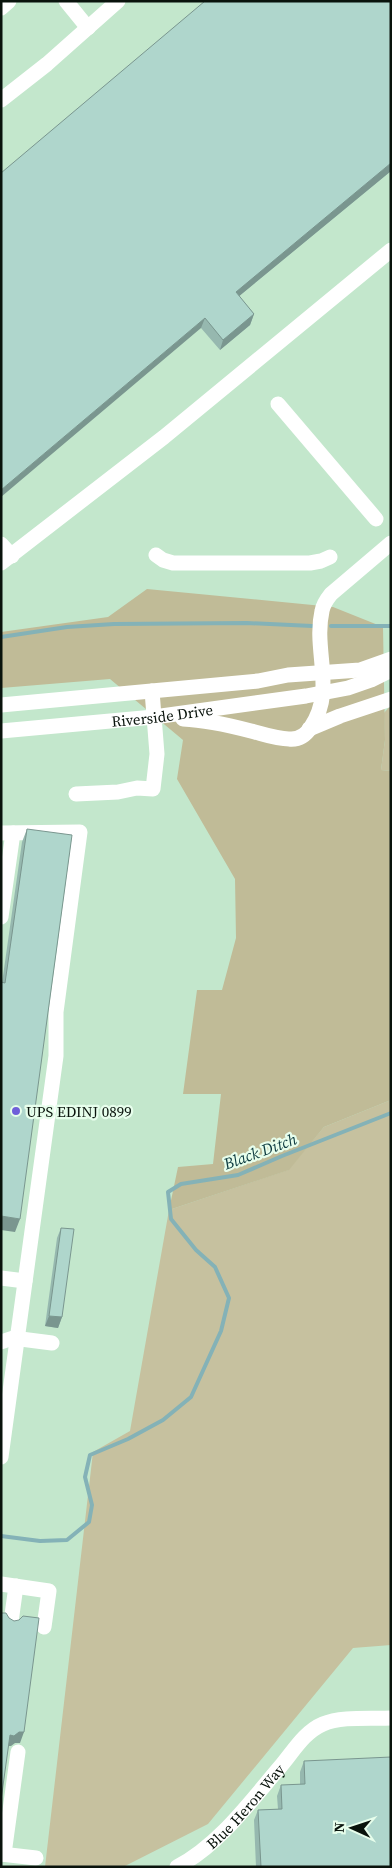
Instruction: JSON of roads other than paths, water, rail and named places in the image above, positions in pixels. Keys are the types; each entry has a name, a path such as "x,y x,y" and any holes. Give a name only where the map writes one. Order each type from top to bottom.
{"street":[{"path":"1,8 9,1"},
{"path":"66,1 88,28"},
{"path":"1,100 118,1"},
{"path":"1,544 6,559 164,437 391,250"},
{"path":"278,404 376,519"},
{"path":"154,717 216,722 289,739 302,737 310,729 318,714 324,693 321,650 322,610 327,598 391,543"},
{"path":"156,555 173,563 310,563 330,557"},
{"path":"288,675 311,666 321,650"},
{"name":"Riverside Drive","path":"1,705 258,681 288,675 360,670 391,660"},
{"name":"Riverside Drive","path":"1,732 154,717 306,696 361,684 391,670"},
{"path":"258,681 286,685 306,696 312,706 313,713 310,729"},
{"path":"76,794 118,792 137,788 153,789 157,754 152,691"},
{"path":"310,729 340,716 391,699"},
{"path":"1,916 7,833 80,832 56,1012 56,1056 1,1457"},
{"path":"1,1278 25,1281"},
{"path":"1,1342 9,1338 18,1338 52,1343"},
{"path":"11,1622 8,1585 49,1590 44,1627"},
{"name":"Blue Heron Way","path":"177,1867 204,1849 222,1832 305,1736 315,1727 327,1722 391,1718"},
{"path":"18,1752 3,1854 36,1858"}],"waterway":[{"path":"1,637 67,627 114,624 247,623 312,626"},
{"path":"331,626 391,626"},
{"name":"Black Ditch","path":"1,1536 40,1541 67,1540 89,1522 92,1505 85,1477 90,1455 128,1439 163,1420 191,1397 221,1331 229,1298 215,1267 196,1250 171,1219 168,1192 181,1184 238,1175 391,1113"}],"place":[{"name":"UPS EDINJ 0899","path":"16,1111"}]}
